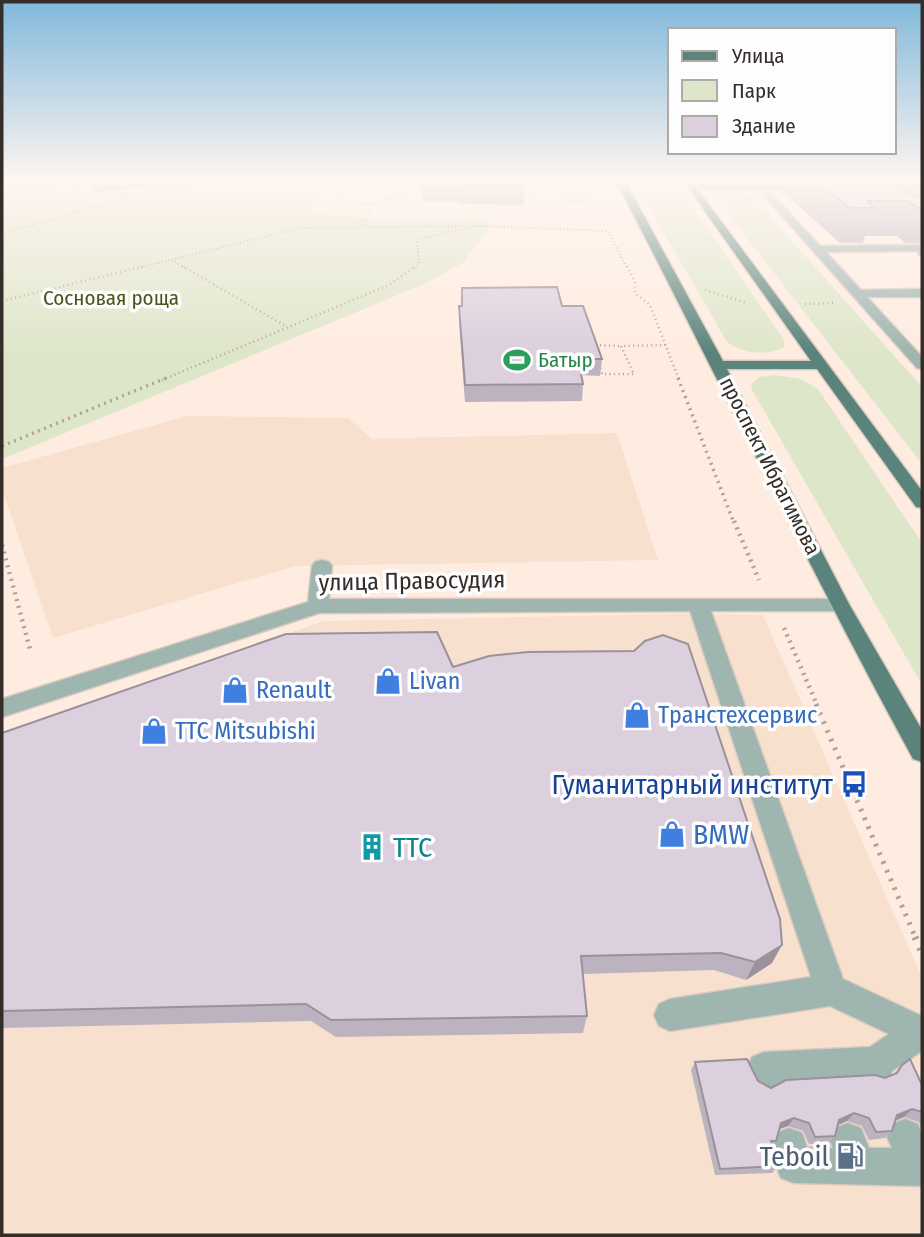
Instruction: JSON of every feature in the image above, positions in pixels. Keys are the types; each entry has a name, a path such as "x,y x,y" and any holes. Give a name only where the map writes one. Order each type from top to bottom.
{"main road":[{"name":"проспект Ибрагимова","path":"650,237 839,604 922,752"},
{"path":"727,237 922,503"},
{"path":"718,365 820,365"}],"street":[{"path":"804,237 922,365"},
{"path":"815,249 922,248"},
{"path":"855,293 922,293"},
{"path":"318,606 322,566"},
{"name":"улица Правосудия","path":"2,708 318,606 839,604"},
{"path":"698,605 831,990"},
{"path":"670,1015 831,990 922,1032 876,1065 764,1069 767,1076"},
{"path":"789,1146 794,1165 853,1154 915,1157"}],"path":[{"path":"2,301 265,237"},
{"path":"2,446 389,285 419,264 417,239 428,237"},
{"path":"172,260 288,328"},
{"path":"594,348 590,345 667,345"},
{"path":"598,360 602,373 634,374 621,346"},
{"path":"2,545 31,653"}],"shaded area":[{"path":"187,416 348,418 372,439 617,433 658,560 295,566 53,638 2,489 2,468"},
{"path":"676,614 763,615 922,978 922,1235 2,1235 2,732 324,621"}],"green space":[{"name":"Сосновая роща","path":"2,237 483,237 463,263 424,284 2,459"},
{"path":"666,237 713,237 784,340 784,347 762,353 740,349 727,342"},
{"path":"746,237 788,237 922,387 922,464"},
{"path":"775,375 801,379 818,389 922,543 922,685 752,390 751,384 759,377"}],"building":[{"name":"Батыр","path":"557,287 562,306 583,306 602,359 578,359 583,384 465,385 459,306 462,306 462,288"},
{"name":"ТТС","path":"437,632 453,667 489,656 528,652 634,651 645,641 663,635 688,644 780,919 782,945 755,962 721,953 581,956 587,1016 331,1020 306,1004 2,1011 2,733 286,634"},
{"path":"747,1059 758,1081 771,1088 786,1080 875,1075 885,1078 897,1073 910,1059 922,1085 922,1112 912,1109 897,1115 892,1131 876,1132 869,1118 854,1113 839,1120 835,1136 815,1137 809,1123 794,1118 781,1123 776,1141 771,1141 778,1166 720,1169 695,1062"}],"place":[{"name":"Батыр","path":"517,360"},
{"name":"Livan","path":"388,681"},
{"name":"Renault","path":"235,690"},
{"name":"Транстехсервис","path":"637,715"},
{"name":"ТТС Mitsubishi","path":"154,731"},
{"name":"Гуманитарный институт","path":"854,784"},
{"name":"BMW","path":"672,834"},
{"name":"ТТС","path":"372,847"},
{"name":"Teboil","path":"850,1156"}]}
